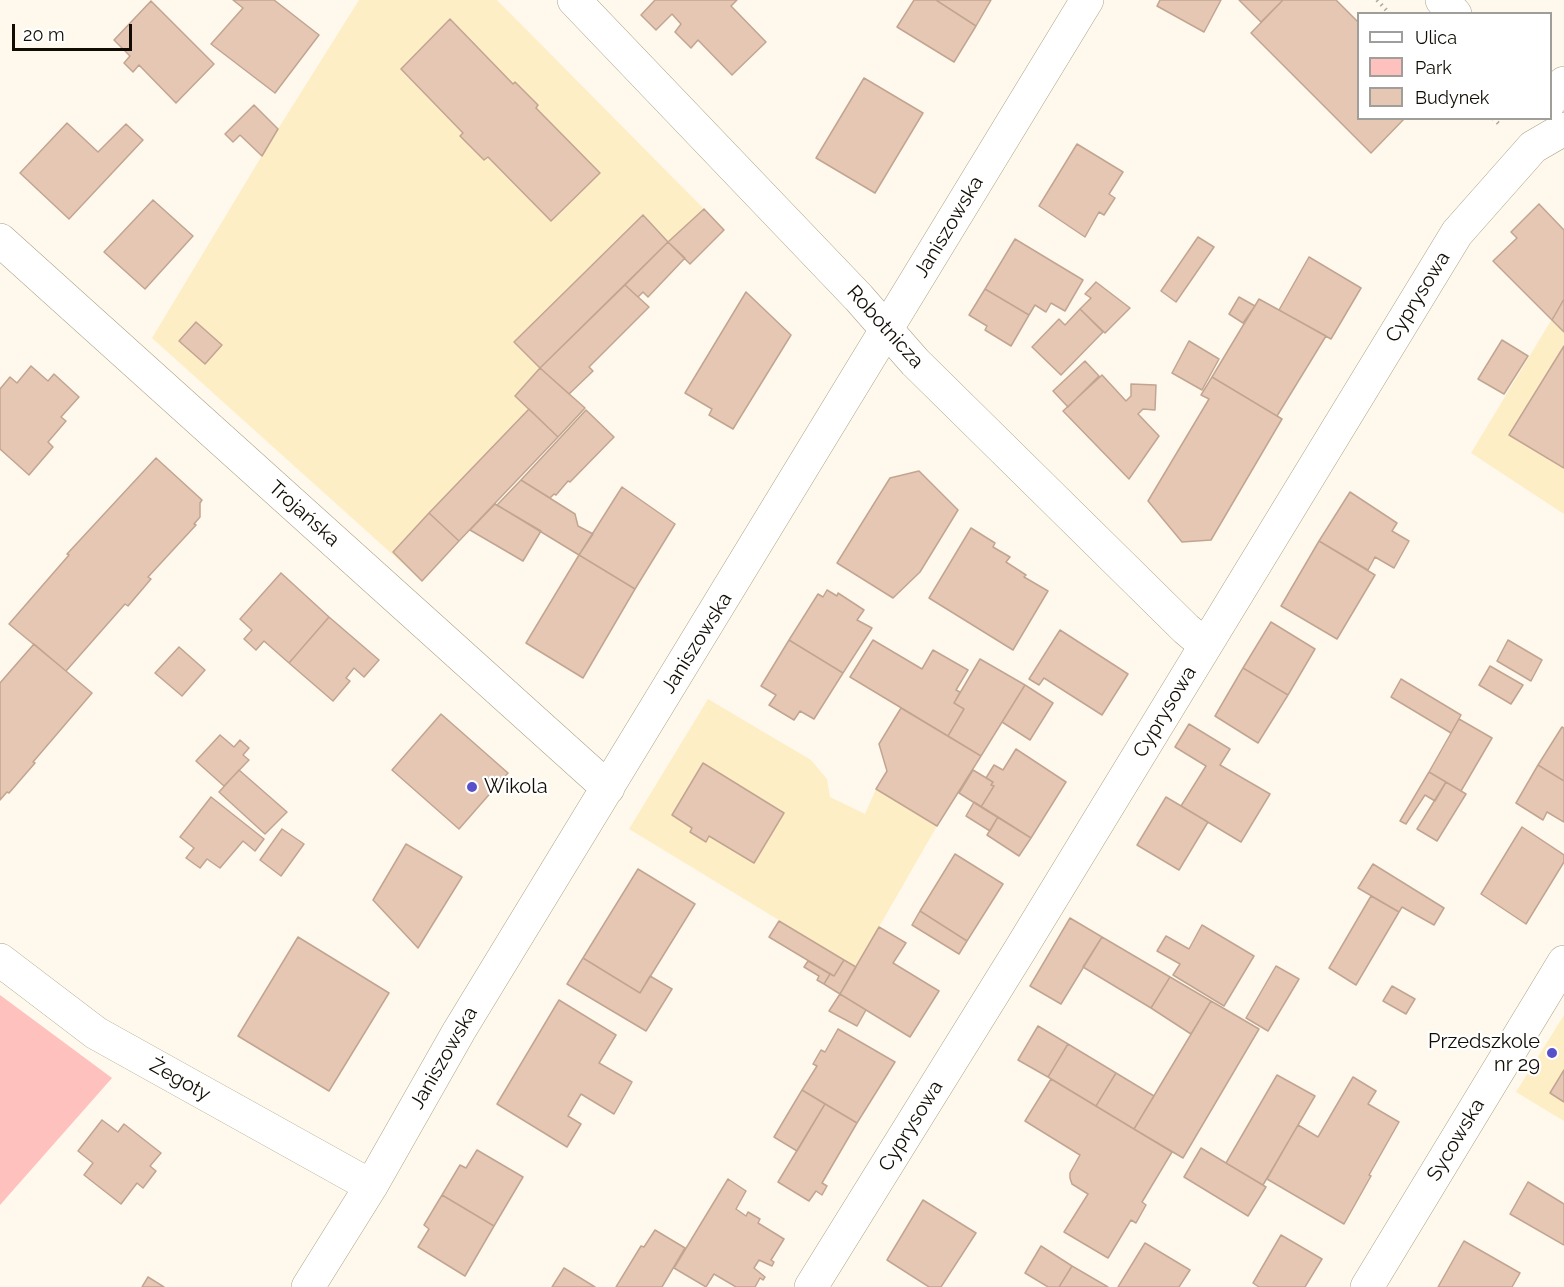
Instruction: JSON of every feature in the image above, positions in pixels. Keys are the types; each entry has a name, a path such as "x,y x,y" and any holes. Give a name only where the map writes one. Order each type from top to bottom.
{"street":[{"name":"Robotnicza","path":"574,0 851,290 915,362 1186,629 1205,645"},
{"name":"Janiszowska","path":"308,1287 370,1186 459,1031 1087,0"},
{"path":"1442,0 1453,12"},
{"path":"1552,100 1564,83"},
{"name":"Cyprysowa","path":"811,1287 1020,950 1457,233 1538,133 1564,129"},
{"name":"Trojańska","path":"0,240 608,788"},
{"name":"Żegoty","path":"0,960 96,1033 370,1186"},
{"name":"Sycowska","path":"1367,1287 1564,962"}],"path":[{"path":"1377,0 1388,12"},
{"path":"1495,120 1500,126"}],"shaded area":[{"path":"359,0 497,0 704,209 540,368 585,408 422,581 152,338"},
{"path":"1564,299 1564,514 1471,453"},
{"path":"708,699 811,760 827,779 830,797 865,814 876,789 937,826 856,967 629,829"},
{"name":"Przedszkole nr 29","path":"1564,1015 1564,1121 1516,1092"}],"green space":[{"path":"0,995 112,1078 0,1205"}],"building":[{"path":"233,0 274,0 319,35 275,93 211,44 243,8"},
{"path":"655,0 737,0 731,6 766,42 732,75 698,40 691,48 675,32 681,24 672,14 656,30 641,15"},
{"path":"914,0 936,0 976,26 954,62 897,27"},
{"path":"936,0 991,0 976,26"},
{"path":"1160,0 1221,0 1204,32 1157,6"},
{"path":"1239,0 1283,0 1261,22"},
{"path":"1283,0 1336,0 1357,21 1357,120 1403,120 1371,153 1251,33"},
{"path":"151,1 214,64 176,103 139,65 133,72 124,63 130,56 114,40"},
{"path":"450,19 513,84 515,82 538,105 536,108 600,173 551,221 488,157 484,160 460,136 463,133 401,69"},
{"path":"864,78 923,113 875,193 816,158"},
{"path":"254,105 278,129 262,156 240,135 233,142 225,134"},
{"path":"67,123 98,152 126,124 143,140 69,219 20,173"},
{"path":"1077,144 1123,172 1109,194 1115,198 1104,215 1099,212 1085,237 1039,206"},
{"path":"153,200 193,236 145,289 104,252"},
{"path":"1539,204 1564,230 1564,299 1552,320 1493,261 1517,238 1511,232"},
{"path":"704,209 724,230 690,264 668,242"},
{"path":"643,215 668,242 540,368 514,342"},
{"path":"1198,237 1214,247 1176,302 1161,291"},
{"path":"1015,239 1083,280 1065,311 1051,303 1046,312 1035,305 1029,315 985,289"},
{"path":"668,242 685,258 648,297 643,292 638,297 625,285"},
{"path":"1309,257 1361,288 1331,339 1279,310"},
{"path":"1096,282 1130,308 1105,333 1080,309 1091,298 1085,294"},
{"path":"625,285 649,307 589,367 593,371 569,394 540,368"},
{"path":"985,289 1029,315 1011,346 985,330 987,326 969,315"},
{"path":"746,292 791,335 733,429 709,415 712,409 685,393"},
{"path":"1239,297 1255,306 1243,323 1229,314"},
{"path":"1259,299 1326,336 1277,416 1212,377"},
{"path":"1564,299 1564,332 1552,320"},
{"path":"1080,309 1103,332 1061,375 1032,347 1059,319 1065,325"},
{"path":"196,322 222,345 205,364 179,341"},
{"path":"1502,340 1528,356 1504,394 1478,379"},
{"path":"1189,341 1219,359 1202,390 1172,373"},
{"path":"1564,346 1564,468 1509,435"},
{"path":"1085,361 1099,376 1068,407 1053,391"},
{"path":"31,366 48,381 54,374 79,397 61,417 66,421 48,442 53,447 29,475 0,449 0,389 10,377 17,383"},
{"path":"540,368 585,408 558,437 515,396"},
{"path":"1102,375 1126,401 1131,396 1131,384 1156,385 1155,410 1143,409 1138,414 1159,436 1129,479 1063,411"},
{"path":"1212,377 1282,419 1211,540 1182,542 1148,501 1209,399 1201,395"},
{"path":"529,409 558,437 459,541 429,513"},
{"path":"586,410 614,437 570,482 568,481 556,495 550,498 521,480"},
{"path":"156,458 202,500 200,517 194,524 196,525 148,577 151,579 128,606 125,604 66,671 9,624 69,555 67,554"},
{"path":"919,471 958,510 920,572 893,598 837,563 890,478"},
{"path":"521,480 575,514 578,526 593,534 579,555 497,505"},
{"path":"622,487 675,524 635,589 579,555"},
{"path":"1350,492 1397,523 1392,531 1409,541 1394,568 1375,557 1368,570 1319,541"},
{"path":"495,504 541,531 523,561 470,530"},
{"path":"429,513 459,541 422,581 393,552"},
{"path":"971,528 995,543 993,547 1010,557 1006,562 1026,575 1024,577 1048,591 1013,650 929,598"},
{"path":"1319,541 1375,575 1337,639 1281,606"},
{"path":"579,555 635,589 583,678 526,643"},
{"path":"281,573 329,617 289,663 264,641 256,650 244,639 252,630 240,619"},
{"path":"827,590 837,596 838,593 864,610 857,620 872,628 843,673 789,640 818,594 823,597"},
{"path":"329,617 379,660 364,677 354,668 346,678 350,681 333,701 289,663"},
{"path":"1271,622 1315,649 1288,695 1243,668"},
{"path":"1060,630 1128,674 1102,715 1044,678 1039,685 1029,679"},
{"path":"789,640 843,673 814,719 800,711 794,720 769,705 776,695 761,686"},
{"path":"873,640 922,669 933,650 968,670 956,690 960,692 954,703 964,709 948,736 850,677"},
{"path":"1508,640 1542,660 1531,681 1497,661"},
{"path":"34,644 92,693 33,762 35,763 0,800 0,683"},
{"path":"179,647 205,670 182,696 155,673"},
{"path":"980,659 1025,685 981,756 948,736 964,709 954,703"},
{"path":"1490,666 1523,685 1511,704 1479,685"},
{"path":"1243,668 1288,695 1258,743 1215,716"},
{"path":"1401,679 1461,715 1451,733 1391,697"},
{"path":"1025,685 1053,703 1030,740 1002,722"},
{"path":"901,708 981,756 937,826 876,789 887,771 879,744"},
{"path":"441,714 508,773 459,829 392,770"},
{"path":"1459,719 1492,738 1461,791 1429,772"},
{"path":"1189,724 1230,749 1220,765 1270,794 1241,842 1181,806 1206,766 1175,747"},
{"path":"1562,727 1564,728 1564,781 1538,765"},
{"path":"220,735 234,747 240,740 249,748 243,755 249,760 224,786 196,761"},
{"path":"1016,749 1066,782 1031,838 981,807 994,786 991,785 993,782 986,778 994,765 1003,770"},
{"path":"703,763 784,813 754,863 709,836 706,842 690,832 692,828 672,815"},
{"path":"1538,765 1564,781 1564,822 1547,812 1543,820 1516,803"},
{"path":"239,770 287,812 265,834 219,792"},
{"path":"973,770 993,782 991,785 994,786 981,807 959,793"},
{"path":"1429,772 1446,782 1435,801 1425,795 1406,824 1400,821"},
{"path":"1446,782 1466,794 1437,841 1417,829"},
{"path":"211,797 264,839 255,851 243,841 220,868 207,859 200,868 186,858 194,848 180,837"},
{"path":"1166,797 1208,822 1179,870 1137,845"},
{"path":"974,802 998,817 990,831 966,816"},
{"path":"998,817 1031,838 1019,856 987,835"},
{"path":"1522,827 1564,855 1564,862 1526,924 1481,894"},
{"path":"282,829 304,844 281,876 260,860"},
{"path":"406,844 462,877 418,948 373,900"},
{"path":"955,854 1003,884 967,941 920,911"},
{"path":"1373,864 1444,908 1434,925 1402,907 1399,912 1358,888"},
{"path":"638,869 695,904 640,993 583,958"},
{"path":"1371,896 1399,912 1356,985 1329,968"},
{"path":"920,911 967,941 959,954 912,925"},
{"path":"1070,918 1102,937 1061,1004 1030,986"},
{"path":"779,921 844,960 834,976 769,937"},
{"path":"1202,925 1254,956 1224,1006 1173,975 1180,964 1157,951 1166,936 1189,949"},
{"path":"879,927 906,943 893,963 939,991 910,1037 840,994"},
{"path":"298,937 389,993 329,1091 238,1036"},
{"path":"1102,937 1170,977 1151,1008 1083,967"},
{"path":"583,958 640,993 650,976 672,989 646,1031 567,984"},
{"path":"844,960 856,967 840,994 824,984 830,974 834,976"},
{"path":"808,961 830,974 824,984 817,980 819,976 804,967"},
{"path":"1276,966 1299,979 1268,1031 1246,1018"},
{"path":"1170,977 1211,1001 1191,1034 1151,1008"},
{"path":"1392,986 1415,999 1406,1014 1383,1001"},
{"path":"840,994 866,1010 857,1026 829,1011"},
{"path":"559,1000 616,1035 599,1063 632,1082 614,1114 581,1094 568,1116 581,1124 567,1147 497,1104"},
{"path":"1211,1001 1259,1029 1183,1158 1134,1129"},
{"path":"1038,1026 1068,1044 1048,1077 1018,1060"},
{"path":"838,1029 895,1062 857,1123 802,1090 817,1066 813,1064 821,1050 825,1052"},
{"path":"1068,1044 1116,1073 1096,1106 1048,1077"},
{"path":"1564,1070 1564,1102 1550,1093"},
{"path":"1116,1073 1154,1096 1134,1129 1096,1106"},
{"path":"1277,1075 1315,1096 1263,1185 1226,1163"},
{"path":"1353,1077 1376,1091 1368,1104 1399,1122 1344,1224 1267,1179 1298,1125 1318,1137"},
{"path":"1051,1079 1172,1152 1142,1202 1146,1205 1136,1223 1131,1220 1108,1258 1064,1232 1088,1194 1072,1184 1070,1178 1070,1173 1080,1155 1025,1121"},
{"path":"802,1090 825,1104 797,1151 774,1137"},
{"path":"825,1104 857,1123 822,1183 827,1186 822,1195 816,1191 809,1201 778,1182"},
{"path":"102,1120 118,1132 124,1124 161,1153 150,1166 156,1171 143,1188 137,1183 121,1204 84,1175 93,1163 78,1151"},
{"path":"1201,1148 1266,1187 1248,1216 1184,1177"},
{"path":"477,1150 523,1177 494,1226 442,1195 460,1165 466,1168"},
{"path":"728,1179 746,1191 736,1209 746,1216 748,1212 760,1219 758,1223 784,1239 771,1260 774,1262 772,1266 759,1260 754,1268 765,1277 763,1280 760,1278 755,1287 736,1287 714,1274 706,1287 674,1268"},
{"path":"1528,1182 1564,1204 1564,1245 1510,1214"},
{"path":"442,1195 494,1226 465,1276 418,1247 429,1229 424,1225"},
{"path":"923,1200 976,1233 941,1287 929,1287 887,1260"},
{"path":"655,1230 685,1248 662,1287 616,1287 641,1246 644,1247"},
{"path":"1281,1235 1322,1259 1305,1287 1259,1287 1253,1283"},
{"path":"1464,1241 1520,1273 1512,1287 1438,1287"},
{"path":"1145,1243 1190,1270 1179,1287 1118,1287"},
{"path":"1041,1246 1072,1266 1059,1287 1048,1287 1025,1273"},
{"path":"1072,1266 1108,1287 1059,1287"},
{"path":"564,1268 595,1287 552,1287"},
{"path":"148,1277 164,1287 142,1287"}],"place":[{"name":"Wikola","path":"472,787"},
{"name":"Przedszkole nr 29","path":"1552,1053"}]}
